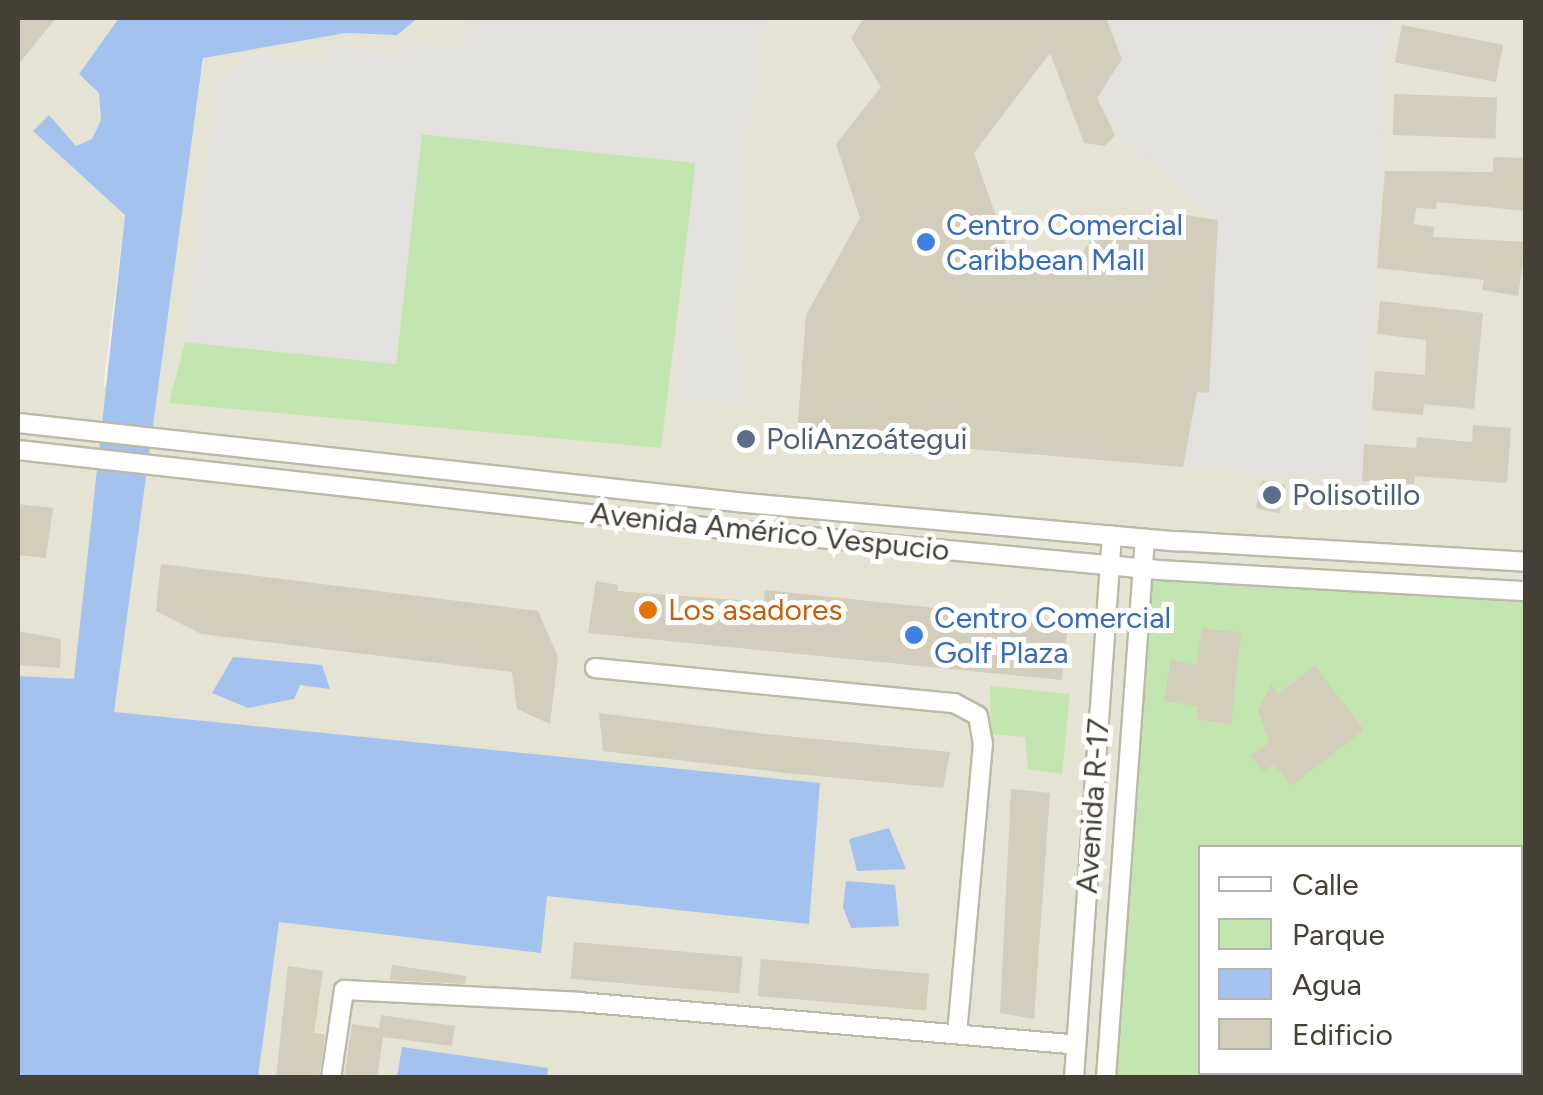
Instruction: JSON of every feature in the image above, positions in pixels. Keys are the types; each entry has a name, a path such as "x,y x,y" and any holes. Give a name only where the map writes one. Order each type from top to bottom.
{"street":[{"name":"Avenida Américo Vespucio","path":"18,423 699,498 1112,536 1526,562"},
{"name":"Avenida Américo Vespucio","path":"18,450 714,528 1142,568 1526,591"},
{"name":"Avenida R-17","path":"1074,1078 1112,536"},
{"name":"Avenida R-17","path":"1106,1078 1145,538"},
{"path":"595,668 954,703 978,716 983,743 957,1034"},
{"path":"331,1078 344,990 1076,1046"}],"shaded area":[{"path":"18,18 119,18 79,74 99,93 101,120 92,139 76,146 33,131 125,214 103,386 154,392 204,57 346,33 397,35 418,18 1525,18 1525,1077 18,1077"},
{"path":"467,18 767,18 748,129 733,334 748,388 745,405 675,396 695,163 422,134 396,364 185,342 216,84 246,56 325,60 329,45 402,53 405,42 464,48"},
{"path":"1106,18 1390,18 1363,513 1361,479 1183,467 1197,392 1209,392 1218,220 1115,135 1097,98 1122,59"}],"green space":[{"path":"421,134 696,163 661,448 169,403 185,342 396,364"},
{"path":"1142,568 1525,591 1525,1077 1106,1078"},
{"path":"990,686 1070,694 1062,774 1028,769 1025,737 991,734"}],"water":[{"path":"119,18 418,18 397,35 346,33 203,58 114,712 820,783 809,924 547,896 541,953 279,922 258,1077 18,1077 18,676 74,679 125,215 33,131 49,115 76,146 92,139 101,120 99,93 79,74"},
{"path":"233,657 322,665 330,689 300,685 294,699 248,708 212,693"},
{"path":"889,828 906,869 857,871 849,839"},
{"path":"846,881 895,885 899,926 851,928 843,907"},
{"path":"402,1047 548,1068 547,1077 397,1077"}],"building":[{"path":"18,18 56,18 18,65"},
{"name":"Centro Comercial Caribbean Mall","path":"864,18 1106,18 1122,59 1097,98 1115,135 1105,146 1084,143 1050,53 974,153 1008,251 1079,258 1096,232 1119,234 1123,224 1166,227 1178,214 1218,220 1209,393 1197,392 1183,467 797,434 806,315 860,218 836,144 881,87 851,38"},
{"path":"1402,25 1503,45 1496,82 1395,62"},
{"path":"1394,94 1497,98 1496,139 1393,135"},
{"path":"1493,157 1526,158 1526,211 1437,202 1436,209 1416,208 1414,224 1434,227 1433,237 1526,242 1518,296 1482,290 1484,280 1377,268 1385,171 1493,172"},
{"path":"1380,301 1483,313 1474,409 1424,404 1423,415 1372,410 1375,371 1425,375 1426,340 1377,334"},
{"path":"1473,425 1511,428 1507,483 1415,476 1414,484 1362,481 1364,444 1416,448 1417,437 1472,442"},
{"path":"1262,480 1285,485 1279,513 1256,508"},
{"path":"18,504 53,508 46,558 18,555"},
{"path":"161,564 538,611 558,657 550,724 517,709 512,672 201,634 156,611"},
{"name":"Centro Comercial Golf Plaza","path":"596,581 618,585 617,591 764,602 765,590 1068,622 1062,680 588,633"},
{"path":"1202,628 1241,633 1231,725 1196,719 1198,706 1164,701 1171,660 1196,665"},
{"path":"18,631 61,639 60,668 18,665"},
{"path":"1315,666 1364,730 1291,786 1274,764 1263,772 1251,756 1269,743 1258,710 1271,684 1278,694"},
{"path":"599,713 950,752 943,788 786,773 603,751"},
{"path":"1011,789 1050,793 1034,1019 1000,1013"},
{"path":"574,942 742,957 739,994 571,979"},
{"path":"761,959 929,974 926,1011 758,996"},
{"path":"392,965 466,976 465,984 390,980"},
{"path":"288,966 323,971 314,1033 325,1034 319,1078 276,1078"},
{"path":"381,1015 455,1026 452,1046 383,1037 377,1078 344,1078 352,1024 379,1028"}],"place":[{"name":"Centro Comercial Caribbean Mall","path":"926,242"},
{"name":"PoliAnzoátegui","path":"746,439"},
{"name":"Polisotillo","path":"1272,495"},
{"name":"Los asadores","path":"648,610"},
{"name":"Centro Comercial Golf Plaza","path":"914,635"}]}
